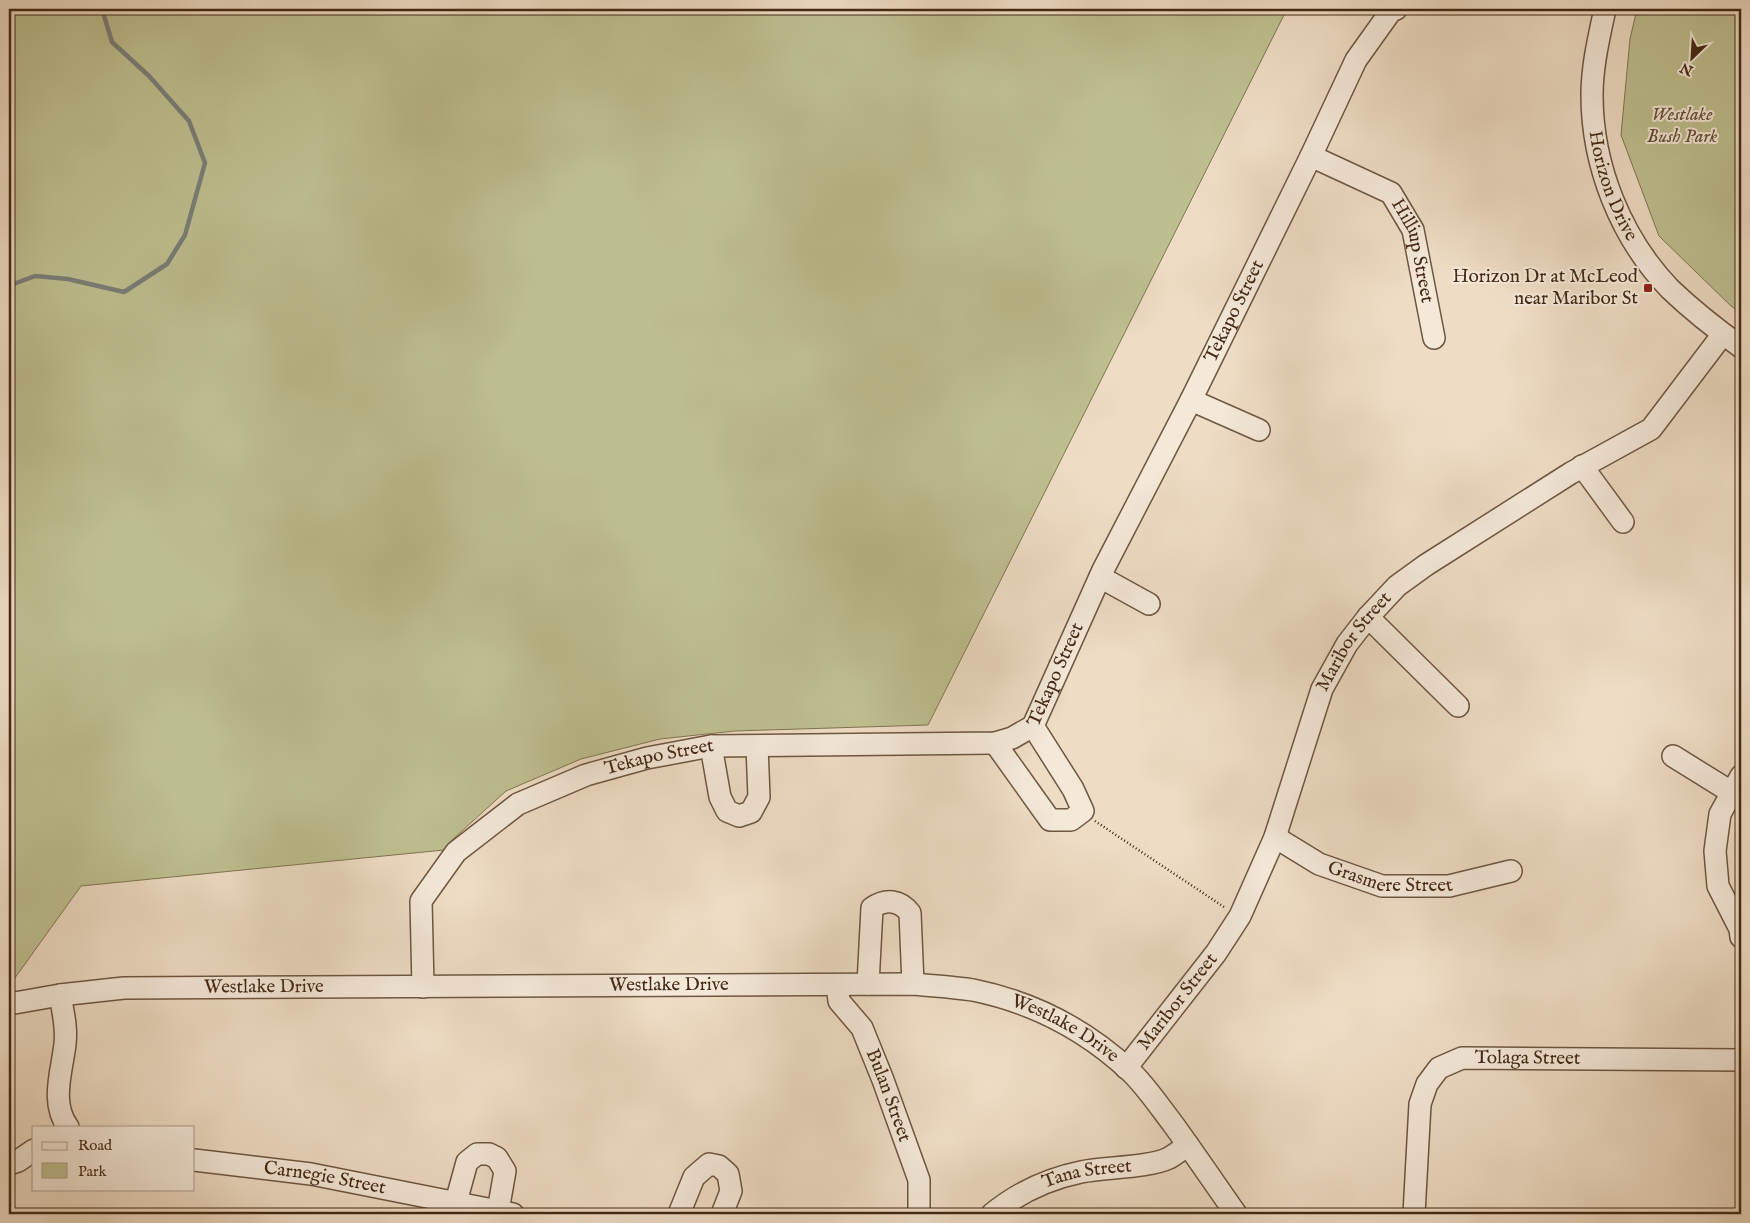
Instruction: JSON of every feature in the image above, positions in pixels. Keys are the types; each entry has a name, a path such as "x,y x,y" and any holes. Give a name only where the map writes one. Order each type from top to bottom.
{"street":[{"name":"Tekapo Street","path":"423,987 421,901 456,852 518,804 586,775 647,758 711,746 995,743 1012,738 1033,726 1100,577 1191,400 1356,60 1391,11 1396,9"},
{"name":"Horizon Drive","path":"1605,9 1594,66 1592,94 1593,124 1598,151 1618,213 1636,246 1658,274 1686,304 1741,347"},
{"name":"Hilliup Street","path":"1311,156 1391,193 1413,230 1434,338"},
{"name":"Maribor Street","path":"1126,1068 1216,953 1240,916 1275,837 1322,689 1347,644 1368,617 1397,586 1426,565 1582,466 1651,429 1723,334"},
{"path":"1191,400 1259,430"},
{"path":"1582,466 1623,522"},
{"path":"1100,577 1149,604"},
{"path":"1368,617 1458,706"},
{"path":"995,743 1050,820 1071,820 1083,811 1073,790 1033,726"},
{"path":"711,746 720,797 727,811 739,816 751,812 759,796 757,746"},
{"path":"1674,756 1736,784 1720,814 1715,851 1718,886 1740,929 1741,937"},
{"name":"Grasmere Street","path":"1275,837 1319,864 1382,886 1449,886 1511,871"},
{"path":"868,984 872,908 878,904 893,902 904,906 910,913 913,984"},
{"name":"Westlake Drive","path":"9,1004 60,995 124,988 913,984 972,990 1020,1004 1066,1024 1100,1046 1126,1068 1153,1097 1236,1214"},
{"name":"Bulan Street","path":"837,985 839,1001 862,1028 883,1080 919,1180 920,1214"},
{"path":"60,995 66,1023 58,1090 60,1110 66,1126"},
{"name":"Tolaga Street","path":"1414,1214 1420,1104 1427,1084 1439,1068 1462,1058 1741,1060"},
{"name":"Tana Street","path":"992,1214 1010,1199 1044,1182 1081,1172 1157,1162 1169,1158 1188,1145"},
{"path":"9,1164 18,1161 32,1151"},
{"path":"456,1202 467,1162 477,1154 489,1154 497,1158 504,1171 506,1213"},
{"name":"Carnegie Street","path":"195,1160 311,1174 506,1213"},
{"path":"680,1214 694,1177 709,1164 718,1166 728,1174 731,1191 722,1214"}],"path":[{"path":"1083,811 1093,820 1240,916"}],"green space":[{"path":"9,9 1287,9 928,725 735,731 660,739 581,759 506,791 452,840 444,850 81,886 12,982 9,983"},
{"name":"Westlake Bush Park","path":"1637,9 1741,9 1741,313 1731,306 1659,236 1621,135 1630,39"}],"waterway":[{"path":"9,288 11,285 35,276 68,279 124,292 167,264 185,235 205,163 189,121 149,76 112,42 102,9"},
{"path":"9,454 13,461 9,489"}],"place":[{"name":"Horizon Dr at McLeod near Maribor St","path":"1648,288"}]}
